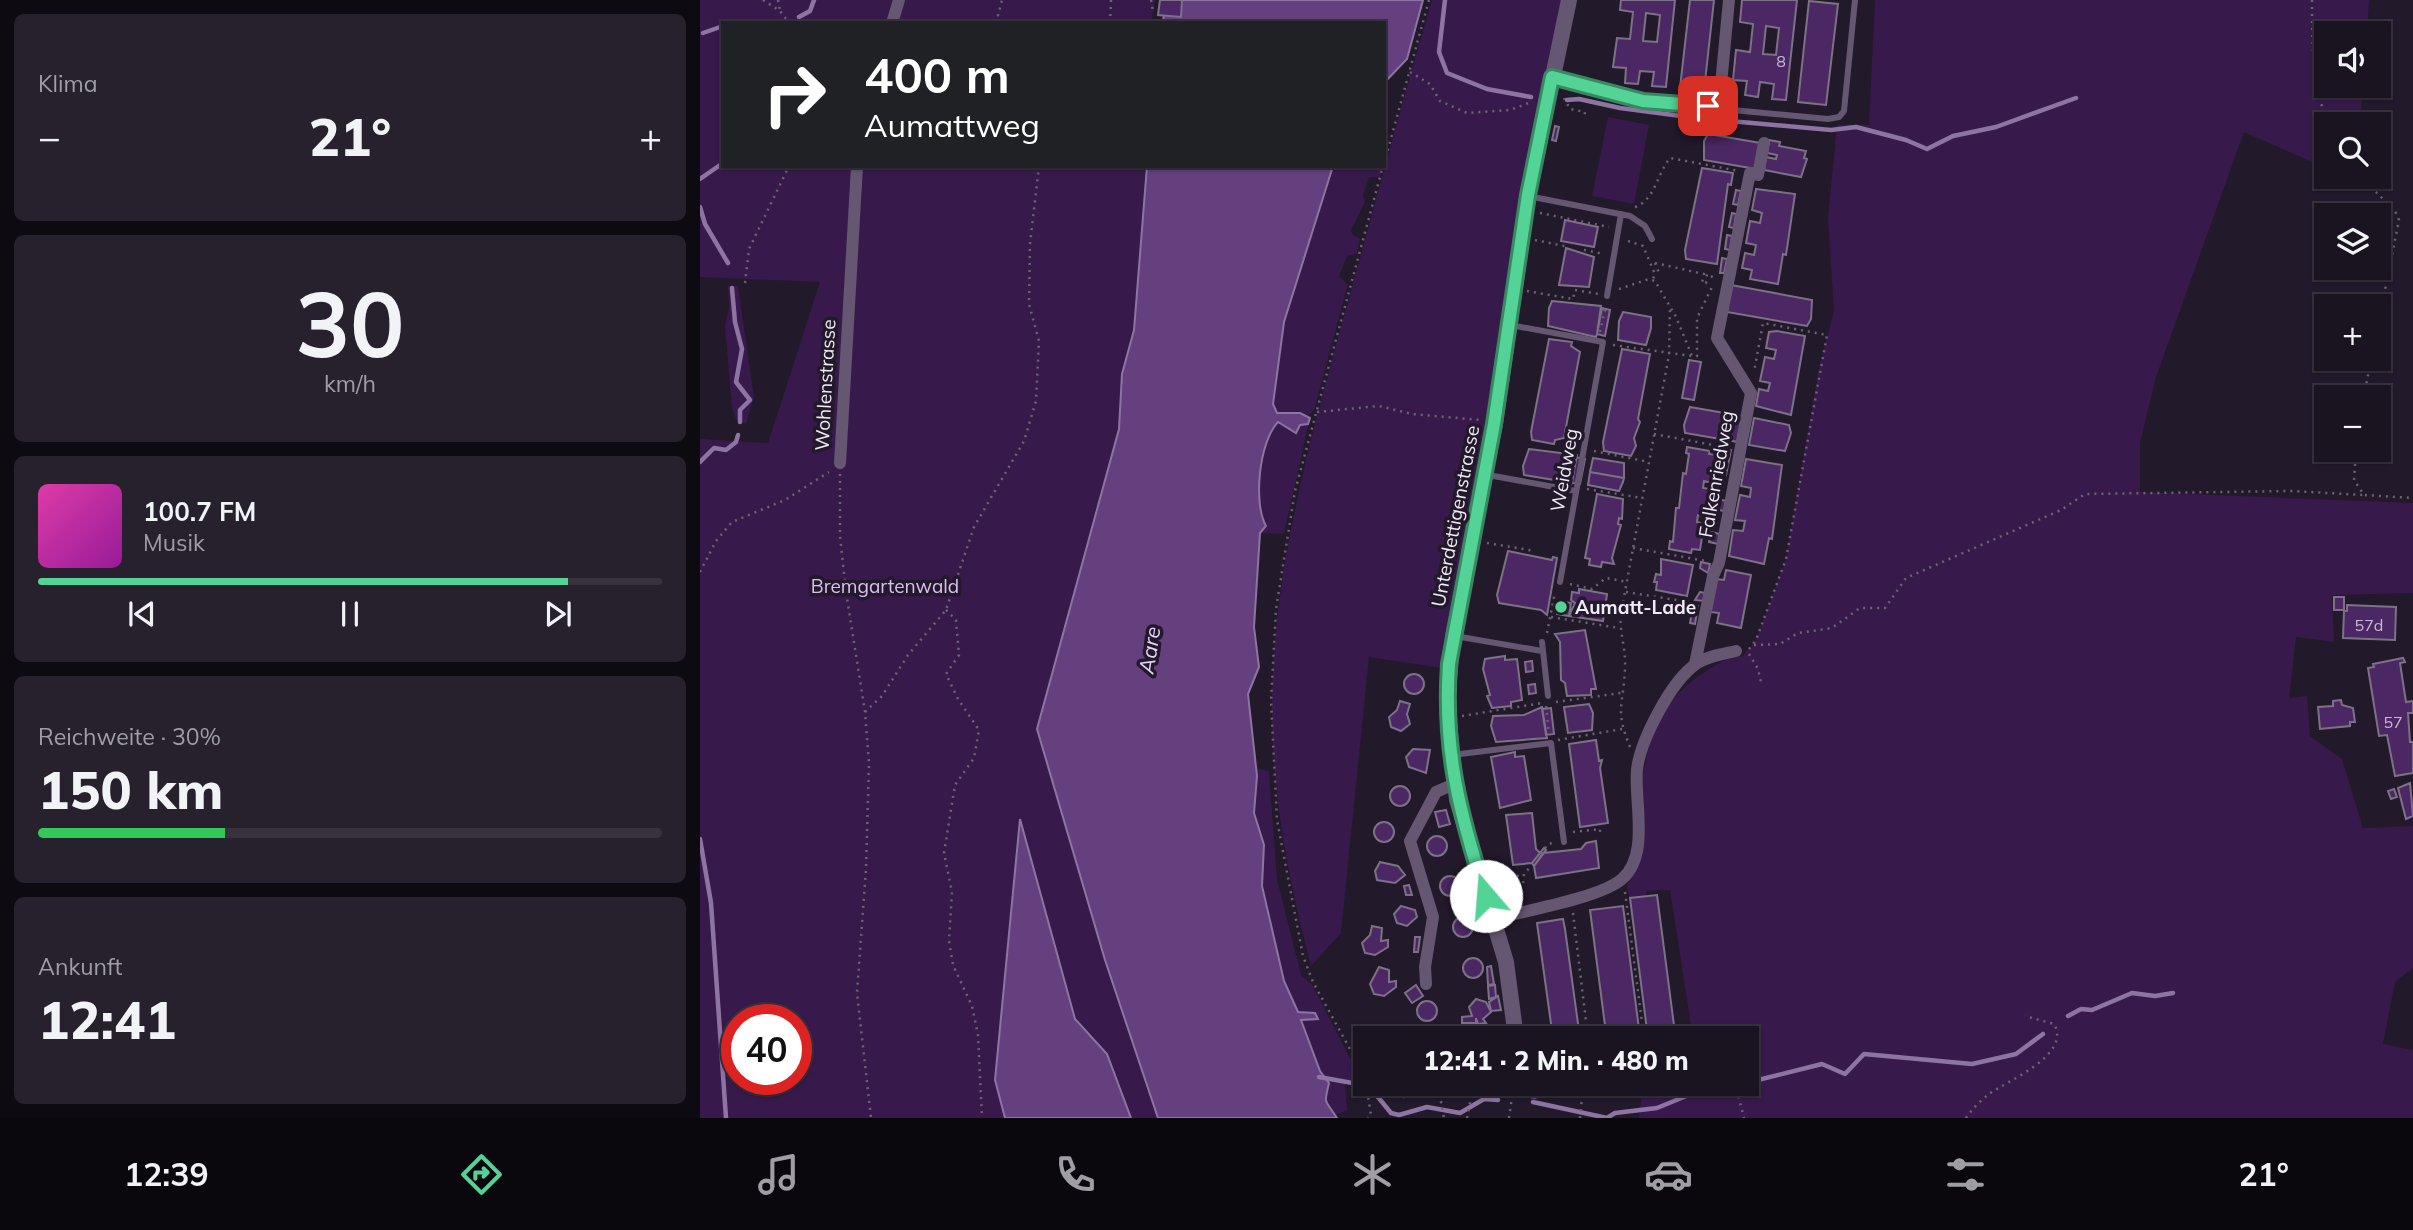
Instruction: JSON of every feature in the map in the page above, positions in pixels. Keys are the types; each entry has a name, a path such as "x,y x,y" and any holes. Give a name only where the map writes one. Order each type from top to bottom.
{"street":[{"path":"893,21 898,0"},
{"name":"Unterdettigenstrasse","path":"1515,1026 1512,995 1494,919 1462,822 1454,784 1447,703 1453,636 1486,475 1508,325 1552,77 1569,0"},
{"path":"1552,77 1643,101 1696,107 1716,104 1720,95 1729,0"},
{"name":"Falkenriedweg","path":"1623,879 1631,866 1636,846 1638,763 1649,731 1674,688 1695,664 1713,576 1719,563 1751,393 1717,338 1721,279 1732,273 1750,173 1758,175 1764,143"},
{"name":"Wohlenstrasse","path":"840,463 857,168"},
{"path":"1695,664 1737,651"},
{"path":"1426,984 1425,967 1433,917 1409,841 1436,792 1454,784"},
{"path":"1494,919 1600,891 1623,879"}],"lane":[{"path":"1716,104 1722,109 1828,119 1839,117 1844,111 1855,0"},
{"path":"1533,196 1622,214 1641,222 1652,239"},
{"path":"1607,296 1622,214"},
{"path":"1508,325 1601,342"},
{"name":"Weidweg","path":"1560,582 1601,342"},
{"path":"1486,475 1576,489"},
{"path":"1453,636 1542,651"},
{"path":"1542,642 1547,699"},
{"path":"1450,755 1550,742 1563,842"}],"path":[{"path":"763,0 779,11 787,21"},
{"path":"778,0 779,11"},
{"path":"997,21 1002,0"},
{"path":"1111,0 1111,21"},
{"path":"1151,0 1153,10"},
{"path":"1386,158 1429,0"},
{"path":"2312,0 2311,50 2315,84 2324,112"},
{"path":"1410,72 1430,84 1440,101 1466,113 1500,111 1549,100"},
{"path":"1570,110 1585,112 1584,117"},
{"path":"1622,214 1627,206 1636,208 1644,204 1670,158 1726,168"},
{"path":"745,283 749,249 788,168"},
{"path":"866,712 882,696 908,655 946,610 974,527 1024,441 1036,401 1039,341 1029,304 1030,244 1040,168"},
{"path":"1353,1052 1313,982 1303,957 1285,874 1273,775 1272,656 1280,574 1294,491 1383,168"},
{"path":"2373,189 2395,211 2399,220 2384,294"},
{"path":"1533,196 1536,212 1534,221"},
{"path":"1536,212 1619,229"},
{"path":"1533,230 1531,240 1569,247"},
{"path":"1625,241 1642,244 1655,274"},
{"path":"1584,250 1614,256"},
{"path":"1524,290 1573,299 1574,290 1607,296 1601,342 1669,355 1697,356 1697,318 1721,279 1707,274 1706,283 1702,283 1704,274 1660,266 1658,262 1655,263 1659,273 1655,274 1653,279"},
{"path":"1622,276 1619,289 1653,279"},
{"path":"1653,279 1670,305 1692,356"},
{"path":"1638,763 1619,716 1626,665 1619,628 1669,355 1670,305"},
{"path":"1751,393 1763,323 1827,335 1786,559 1754,645 1747,651 1758,669 1761,682"},
{"path":"1317,412 1379,406 1494,424"},
{"path":"1654,434 1740,449"},
{"path":"1600,453 1649,462"},
{"path":"2355,462 2354,480 2364,495"},
{"path":"840,463 840,536 846,592 866,712 869,809 857,993 871,1118"},
{"name":"Wohlenstrasse","path":"700,572 716,541 732,522 785,500 840,463"},
{"path":"1576,489 1642,498"},
{"path":"1754,645 1780,645 1798,633 1832,628 1860,608 1885,608 1898,585 1906,578 2061,510 2085,494 2291,491 2413,498"},
{"path":"1484,542 1535,551"},
{"path":"1633,548 1705,560"},
{"path":"1580,586 1592,589 1606,578 1629,582"},
{"path":"1542,642 1560,582"},
{"path":"1626,592 1707,606"},
{"path":"946,610 956,620 959,655 946,674 958,699 979,730 974,758 955,785 944,853 952,892 949,941 953,965 972,1006 978,1035 982,1118"},
{"path":"1551,617 1619,628"},
{"path":"1561,703 1622,693"},
{"path":"1458,708 1458,717 1547,699 1550,742"},
{"path":"1565,738 1622,729"},
{"path":"1562,833 1600,829 1600,834"},
{"path":"1541,854 1548,844 1563,842"},
{"path":"1514,888 1514,877 1524,874 1531,866"},
{"path":"1499,894 1502,904 1514,888 1523,884 1524,874"},
{"path":"1623,879 1643,1026"},
{"path":"1571,899 1587,1026"},
{"path":"1966,1118 1988,1095 2038,1065 2055,1041 2057,1031 2054,1024 2025,1016"},
{"path":"1367,1096 1371,1115 1368,1118"},
{"path":"1440,1096 1444,1118"},
{"path":"1467,1118 1472,1096"},
{"path":"1509,1118 1515,1096"},
{"path":"1580,1118 1583,1096"},
{"path":"1738,1096 1744,1118"}],"green space":[{"name":"Bremgartenwald","path":"700,0 1155,0 1151,21 721,21 721,168 1377,168 1382,171 1380,177 1369,177 1363,195 1365,202 1351,230 1353,235 1360,239 1357,254 1347,256 1339,277 1348,284 1314,411 1308,415 1310,418 1284,534 1260,533 1254,627 1259,667 1248,694 1255,768 1269,771 1277,879 1301,975 1313,986 1353,1064 1353,1078 1345,1084 1347,1110 1336,1115 1337,1118 700,1118 700,439 768,443 820,282 700,277"},
{"path":"1432,0 1562,0 1521,190 1488,425 1442,668 1369,657 1341,933 1311,966 1288,867 1274,768 1274,650 1287,550 1308,452"},
{"path":"1875,0 2369,0 2368,21 2314,21 2314,98 2362,98 2361,112 2314,112 2314,163 2244,132 2156,377 2140,443 2140,492 2413,503 2413,593 2332,595 2334,642 2296,637 2289,698 2307,696 2310,736 2342,759 2363,828 2413,826 2413,968 2395,982 2383,1044 2413,1050 2413,1118 1639,1118 1642,1096 1759,1096 1759,1026 1691,1026 1670,890 1647,891 1646,896 1629,898 1627,885 1637,854 1644,768 1657,727 1667,708 1681,691 1719,663 1742,657 1756,640 1786,559 1819,368 1834,311 1828,218 1837,125 1869,125"},
{"path":"1608,117 1649,125 1634,204 1592,196"},
{"path":"728,286 738,286 754,397 746,424 736,419 732,408 725,326 729,307"}],"water":[{"path":"1165,0 1423,0 1407,59 1386,81 1386,21 1163,21"},
{"name":"Aare","path":"1147,168 1332,168 1284,322 1273,404 1277,413 1300,413 1310,418 1308,424 1300,425 1296,433 1278,422 1271,431 1262,458 1259,488 1262,516 1266,526 1260,533 1254,627 1259,667 1248,694 1257,776 1254,813 1264,845 1262,886 1284,981 1298,1012 1315,1013 1318,1019 1301,1020 1320,1071 1329,1083 1326,1101 1337,1118 1158,1118 1105,960 1037,729 1119,429 1122,374 1134,330"},
{"path":"1020,819 1075,1019 1107,1054 1131,1118 1005,1118 995,1080"}],"building":[{"path":"1160,0 1182,0 1181,17 1158,15"},
{"path":"1621,0 1675,0 1666,87 1652,86 1654,72 1640,71 1638,84 1625,83 1626,68 1613,67 1617,38 1630,39 1633,12 1620,10","holes":["1646,13 1660,15 1657,42 1643,41"]},
{"path":"1690,0 1714,0 1704,91 1680,88"},
{"path":"1742,0 1797,0 1786,100 1772,99 1774,84 1760,82 1758,97 1745,95 1747,81 1733,80 1736,50 1750,52 1753,24 1740,22","holes":["1766,26 1779,28 1776,55 1763,54"]},
{"path":"1809,1 1838,4 1826,105 1798,102"},
{"path":"1555,126 1559,127 1556,141 1552,140"},
{"path":"1708,134 1761,143 1756,169 1704,160 1704,141"},
{"path":"1769,140 1780,142 1779,146 1806,151 1804,158 1807,159 1801,177 1764,170 1766,157 1776,159 1777,155 1767,153"},
{"path":"1702,168 1733,173 1731,185 1728,184 1717,264 1686,259 1685,250"},
{"path":"1756,189 1795,194 1786,255 1783,254 1778,284 1750,279 1752,270 1742,268 1745,253 1754,255 1756,245 1746,243 1750,221 1760,223 1762,213 1752,210"},
{"path":"1736,190 1741,191 1738,205 1733,204"},
{"path":"1732,213 1736,214 1734,228 1729,227"},
{"path":"1565,220 1598,227 1594,247 1561,241"},
{"path":"1727,235 1732,236 1730,250 1725,249"},
{"path":"1566,248 1594,257 1589,287 1559,285"},
{"path":"1722,258 1727,259 1724,273 1720,273"},
{"path":"1731,285 1812,300 1811,319 1807,326 1727,312"},
{"path":"1552,301 1601,306 1596,337 1548,326"},
{"path":"1602,308 1610,310 1605,336 1597,334"},
{"path":"1623,312 1651,317 1646,345 1618,340 1619,321"},
{"path":"1769,332 1805,336 1791,415 1756,406 1759,389 1768,391 1770,383 1760,381 1765,357 1774,359 1776,350 1766,348"},
{"path":"1549,339 1572,342 1571,346 1580,352 1564,438 1555,440 1554,444 1532,440 1531,432"},
{"path":"1622,349 1650,354 1638,419 1640,422 1634,438 1636,446 1631,456 1604,451 1603,442"},
{"path":"1689,360 1701,362 1694,400 1682,398"},
{"path":"1690,407 1742,416 1738,442 1685,433 1684,425"},
{"path":"1754,418 1789,425 1791,433 1785,451 1749,445"},
{"path":"1687,447 1717,455 1712,483 1704,481 1703,488 1711,489 1706,516 1698,515 1697,522 1704,524 1700,550 1692,549 1691,553 1669,549 1670,541 1673,542 1683,473 1686,474 1689,454 1686,453"},
{"path":"1529,449 1577,455 1571,485 1524,475 1523,466"},
{"path":"1726,449 1731,450 1726,475 1721,474"},
{"path":"1576,457 1585,459 1580,484 1572,483"},
{"path":"1593,458 1624,463 1624,478 1590,472"},
{"path":"1746,459 1782,465 1772,539 1769,538 1764,564 1729,556 1733,530 1743,531 1745,521 1735,520 1740,495 1750,497 1751,488 1741,486"},
{"path":"1590,472 1624,478 1619,491 1588,485"},
{"path":"1597,494 1623,499 1622,519 1619,518 1618,524 1621,525 1612,558 1614,564 1602,562 1601,567 1589,565 1590,559 1585,558"},
{"path":"1718,499 1726,501 1724,511 1715,509"},
{"path":"1711,532 1720,534 1718,544 1709,542"},
{"path":"1508,551 1552,560 1553,557 1557,558 1547,615 1541,610 1499,603 1497,595"},
{"path":"1661,559 1693,565 1687,596 1656,590 1657,582 1654,582 1656,574 1661,575"},
{"path":"1701,562 1710,564 1708,573 1700,568"},
{"path":"1726,570 1751,575 1741,628 1717,623 1719,613 1710,612 1717,579 1724,580"},
{"path":"1579,589 1607,594 1605,608 1575,603 1571,600 1572,592 1579,593"},
{"path":"1700,592 1705,593 1704,601 1695,600"},
{"path":"2334,597 2344,597 2344,610 2334,610"},
{"path":"1559,601 1571,603 1569,616 1557,614"},
{"path":"1575,603 1605,608 1603,621 1569,616"},
{"path":"1693,605 1698,606 1695,624 1690,623"},
{"path":"2347,605 2396,607 2395,640 2343,638 2344,611 2347,611"},
{"path":"1585,630 1596,689 1591,689 1591,695 1567,696 1565,683 1561,680 1560,642 1555,634"},
{"path":"1505,656 1505,660 1517,659 1522,700 1511,702 1511,706 1492,708 1487,696 1490,695 1483,669 1485,659"},
{"path":"2403,658 2405,662 2400,663 2406,702 2413,701 2413,713 2408,713 2410,742 2413,742 2413,773 2395,776 2387,735 2379,736 2368,668 2374,667 2373,664"},
{"path":"1532,661 1533,671 1526,672 1525,662"},
{"path":"1414,674 1421,677 1424,684 1421,691 1414,694 1407,691 1404,684 1407,677"},
{"path":"1535,684 1536,693 1529,694 1528,685"},
{"path":"2341,700 2342,705 2353,708 2355,722 2350,722 2350,726 2320,729 2318,707 2333,706 2333,701"},
{"path":"1400,701 1410,704 1407,714 1410,724 1401,731 1391,727 1389,717 1397,710"},
{"path":"1589,704 1593,713 1592,730 1568,733 1564,707"},
{"path":"1542,707 1547,738 1496,742 1491,726 1493,716 1524,715"},
{"path":"1551,708 1554,734 1546,735 1542,709"},
{"path":"1596,740 1599,761 1602,760 1600,768 1608,823 1580,827 1569,744"},
{"path":"1413,749 1430,750 1426,773 1409,767 1406,757"},
{"path":"1515,752 1515,757 1524,756 1531,800 1500,808 1491,757"},
{"path":"2410,783 2413,816 2406,819 2398,788"},
{"path":"1400,786 1407,789 1410,796 1407,803 1400,806 1393,803 1390,796 1393,789"},
{"path":"2394,789 2397,797 2391,799 2388,791"},
{"path":"1446,810 1450,824 1439,827 1435,812"},
{"path":"1532,813 1536,849 1540,853 1532,863 1513,865 1506,815"},
{"path":"1384,822 1391,825 1394,832 1391,839 1384,842 1377,839 1374,832 1377,825"},
{"path":"1437,836 1444,839 1447,846 1444,853 1437,856 1430,853 1427,846 1430,839"},
{"path":"1596,841 1599,868 1536,878 1534,866 1543,853 1581,849 1586,843"},
{"path":"1544,848 1546,850 1534,866 1532,863"},
{"path":"1380,862 1398,866 1405,875 1395,883 1377,880 1375,871"},
{"path":"1450,876 1457,879 1460,886 1457,893 1450,896 1443,893 1440,886 1443,879"},
{"path":"1409,885 1412,895 1406,895 1404,886"},
{"path":"1657,895 1674,1026 1646,1026 1630,898"},
{"path":"1401,906 1415,910 1417,917 1407,926 1397,923 1394,914"},
{"path":"1623,906 1639,1026 1605,1026 1590,910"},
{"path":"1463,917 1470,920 1473,927 1470,934 1463,937 1456,934 1453,927 1456,920"},
{"path":"1563,919 1578,1026 1551,1026 1537,923"},
{"path":"1372,926 1382,928 1381,941 1388,940 1388,947 1375,955 1365,953 1362,943 1370,935"},
{"path":"1415,937 1420,937 1418,952 1414,952"},
{"path":"1473,958 1480,961 1483,968 1480,975 1473,978 1466,975 1463,968 1466,961"},
{"path":"1491,966 1494,984 1488,985 1487,967"},
{"path":"1379,967 1389,970 1389,982 1396,981 1396,987 1384,996 1374,994 1370,984"},
{"path":"1416,985 1423,996 1412,1003 1405,993"},
{"path":"1495,985 1496,997 1489,999 1488,986"},
{"path":"1498,996 1501,1010 1491,1011 1489,1002"},
{"path":"1476,999 1486,1002 1491,1012 1483,1019 1486,1023 1478,1024 1476,1018 1476,1023 1462,1023 1462,1017 1472,1016 1469,1007"},
{"path":"1427,1001 1434,1004 1437,1011 1434,1018 1427,1021 1420,1018 1417,1011 1420,1004"}],"waterway":[{"path":"799,17 810,11 814,0"},
{"path":"1445,0 1439,52 1447,73 1487,89 1531,97"},
{"path":"703,33 721,27"},
{"path":"1567,100 1579,99 1620,108 1696,118 1831,130 1856,127 1906,140 1927,149 1953,136 1996,127 2076,98"},
{"path":"700,179 721,164"},
{"path":"700,207 705,224 728,263"},
{"path":"732,288 735,322 742,349 736,382 750,400 740,410 740,422"},
{"path":"700,462 714,448 726,450 736,442 738,435"},
{"path":"700,839 711,903 726,1118"},
{"path":"2068,1016 2081,1009 2092,1010 2132,993 2155,996 2173,993"},
{"path":"1759,1080 1822,1064 1845,1074 1864,1054 1972,1064 2016,1054 2043,1034"},
{"path":"1319,1077 1369,1086 1391,1113 1399,1115 1427,1107 1460,1113 1484,1099 1498,1100"},
{"path":"1533,1102 1607,1118 1615,1113 1657,1108 1686,1096"}],"place":[{"name":"Aumatt-Lade","path":"1561,607"}],"route":[{"path":"1486,896 1457,800 1450,755 1447,703 1449,664 1486,475 1528,195 1548,112 1552,77 1586,85 1608,94 1643,101 1708,106"}]}
